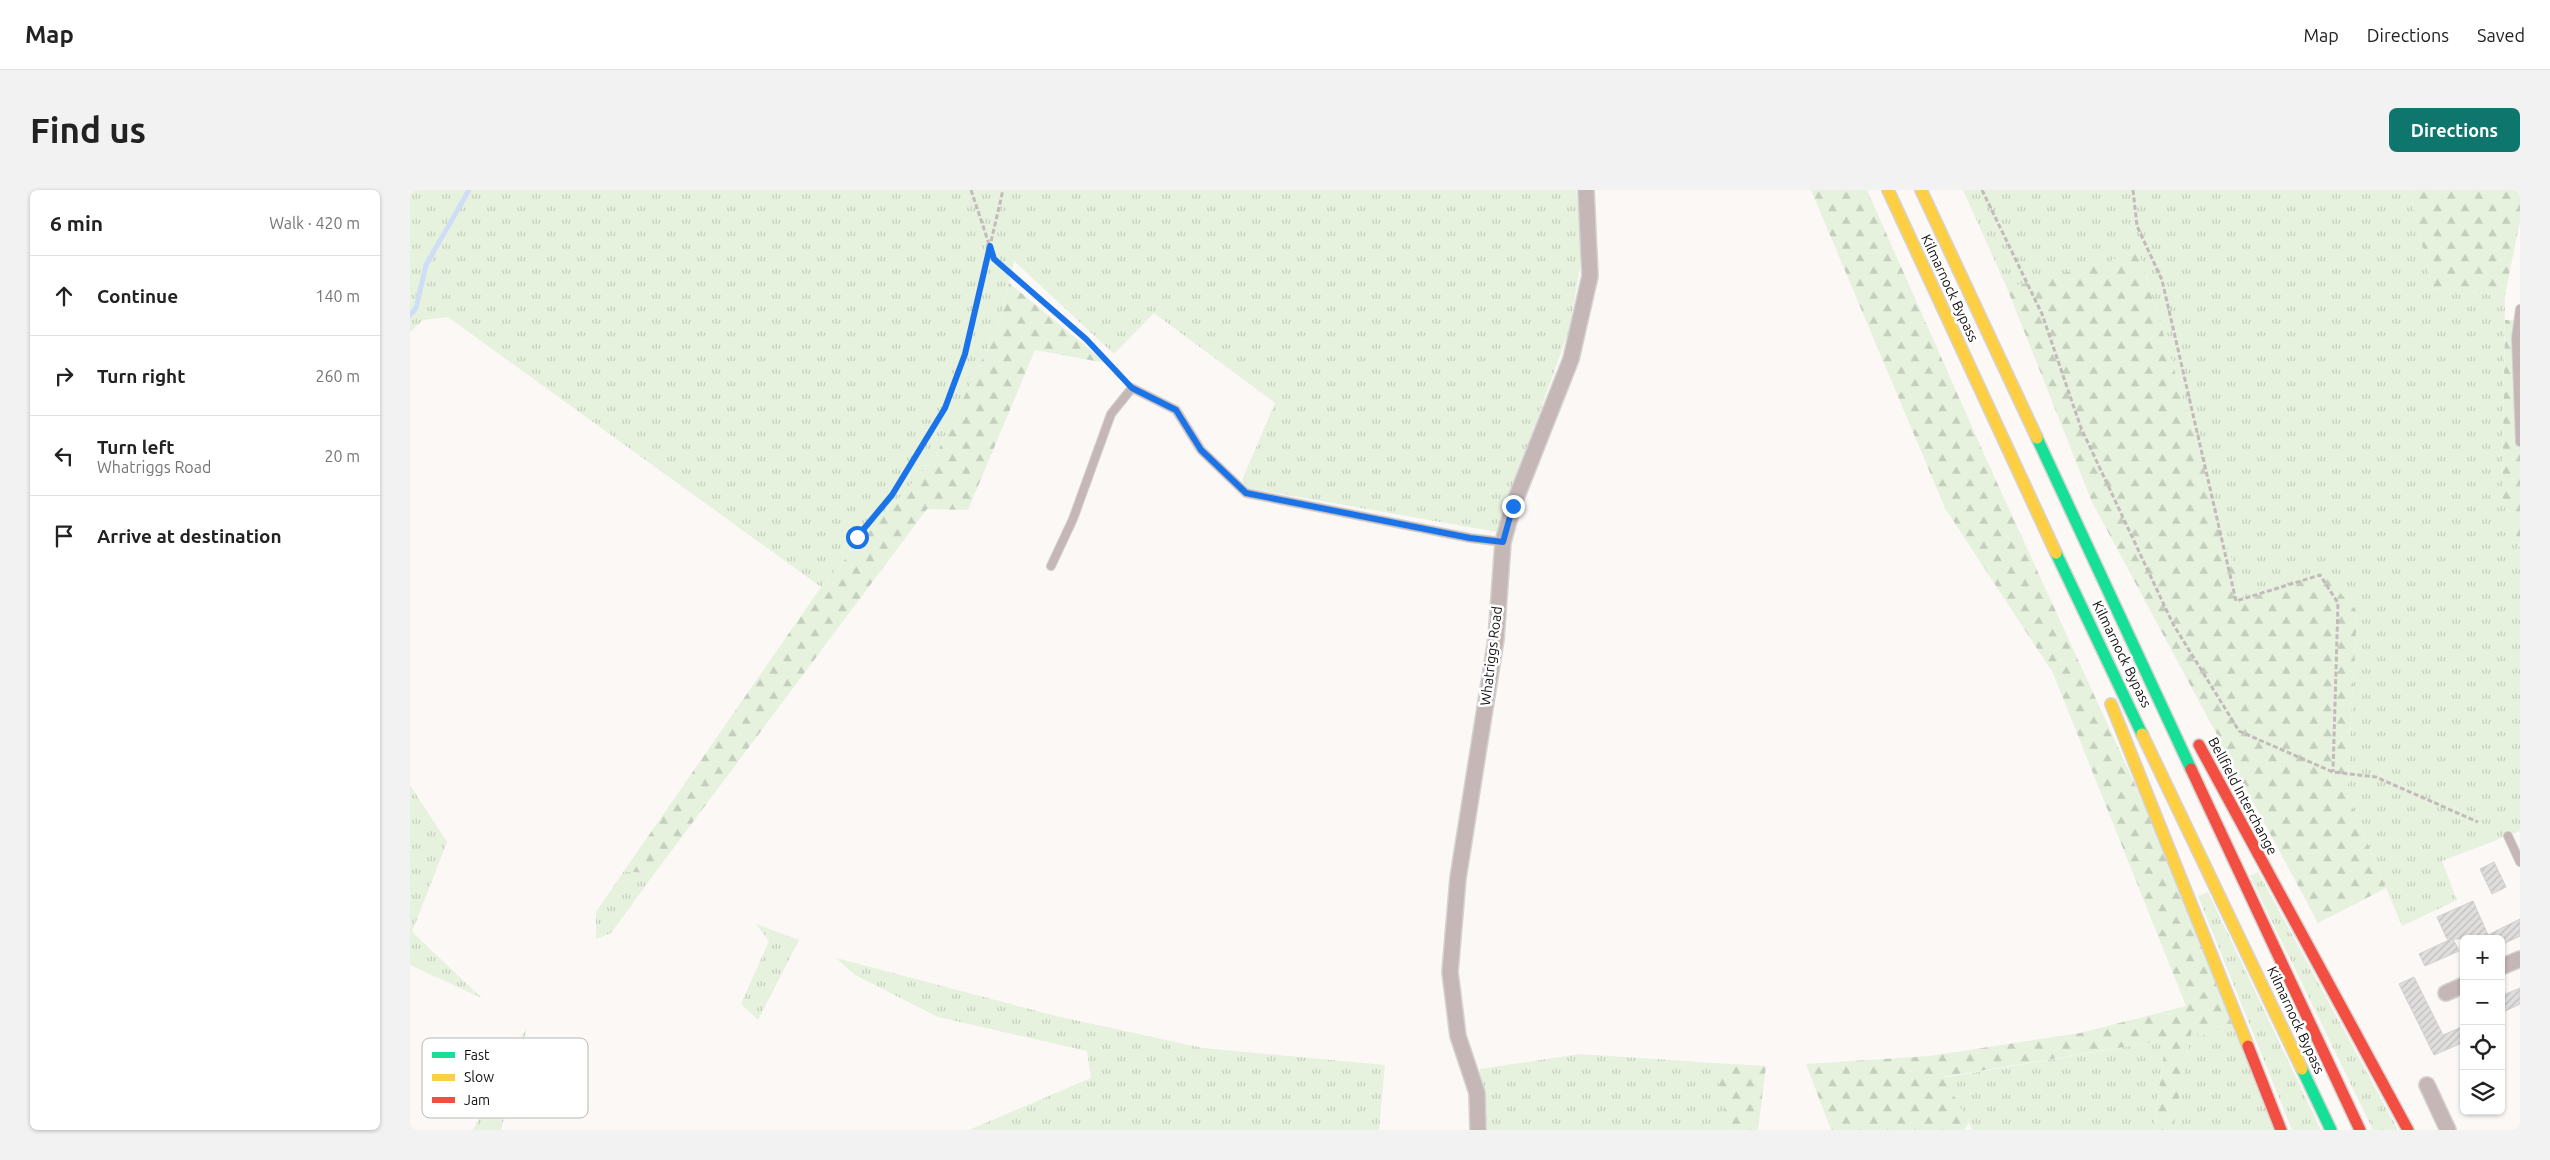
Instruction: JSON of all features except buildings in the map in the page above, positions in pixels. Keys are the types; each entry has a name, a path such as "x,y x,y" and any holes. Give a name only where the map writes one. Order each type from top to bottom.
{"highway":[{"name":"Kilmarnock Bypass","path":"1888,190 2018,472 2331,1130"},
{"name":"Kilmarnock Bypass","path":"1921,190 2360,1130"},
{"path":"2018,472 2092,657"},
{"path":"2055,474 2152,657"},
{"path":"2107,694 2281,1130"},
{"name":"Bellfield Interchange","path":"2194,735 2408,1130"}],"street":[{"name":"Whatriggs Road","path":"1478,1130 1477,1093 1458,1036 1450,972 1458,878 1496,640 1503,542 1513,506 1571,359 1590,276 1586,190"},
{"path":"2505,965 2520,959"},
{"path":"2446,993 2460,987"},
{"path":"2427,1085 2448,1130"}],"lane":[{"path":"2520,308 2516,338 2520,442"},
{"path":"1051,566 1073,519 1111,414 1132,388 1176,410 1201,450 1246,493 1470,538 1503,542"},
{"path":"2508,836 2520,862"}],"path":[{"path":"971,190 994,259 1086,339 1132,388"},
{"path":"857,537 892,495 945,408 965,354 1003,190"},
{"path":"1982,190 2042,314 2081,428 2173,624 2239,731 2332,772 2376,777 2478,822"},
{"path":"2133,190 2136,226 2162,280 2236,601 2320,574 2338,603 2332,772"}],"green space":[{"path":"410,190 1576,190 1583,251 1569,330 1497,532 1248,488 1242,480 1275,403 1154,313 1114,354 1014,261 998,327 935,457 821,587 448,317 423,320 410,332"},
{"path":"1811,190 1867,190 1988,463 2170,861 2232,1024 2199,1037 2193,1024 2173,1130 2153,1130 2166,1040 1943,1077 1969,1122 1964,1130 1831,1130 1806,1064 1930,1056 2080,1033 2186,1006 2053,673 1945,508"},
{"path":"1963,190 2409,190 2433,288 2505,295 2502,496 2520,548 2520,831 2442,861 2457,900 2402,926 2347,794 2357,612 2323,574 2244,600 2139,253 2007,288"},
{"path":"2409,190 2520,190 2520,221 2505,295 2433,288"},
{"path":"2139,253 2244,600 2323,573 2357,612 2347,794 2386,888 2318,923 2092,502 2007,288"},
{"path":"1009,283 1106,363 1035,350 968,510 927,509 654,874 624,871 821,587 935,457 998,327"},
{"path":"2505,320 2520,320 2520,548 2502,496"},
{"path":"410,785 447,842 412,932 482,998 410,965"},
{"path":"624,871 654,874 611,933 596,939 596,912"},
{"path":"2258,872 2398,1130 2390,1130 2372,1099 2373,1130 2250,876"},
{"path":"2208,892 2321,1130 2292,1130 2198,896"},
{"path":"756,924 799,940 758,1020 741,1004 769,941"},
{"path":"836,958 1056,1016 1203,1048 1385,1065 1379,1130 969,1130 1091,1078 1087,1051 938,1017 855,975"},
{"path":"2193,1022 2232,1024 2274,1130 2173,1130"},
{"path":"527,1027 524,1038 521,1038"},
{"path":"2166,1040 2153,1130 1973,1130 1942,1078"},
{"path":"1580,1054 1714,1063 1729,1130 1483,1130 1480,1069"},
{"path":"1714,1063 1766,1066 1758,1130 1729,1130"},
{"path":"2372,1099 2390,1130 2373,1130 2368,1104"},
{"path":"479,1118 504,1118 501,1130 473,1130"}],"waterway":[{"path":"410,315 416,308 426,265 469,190"}],"traffic: fast":[{"path":"2037,438 2191,769"},
{"path":"2056,553 2142,734"},
{"path":"2302,1069 2331,1130"}],"traffic: slow":[{"path":"1888,190 2056,553"},
{"path":"1921,190 2037,438"},
{"path":"2111,704 2248,1046"},
{"path":"2142,734 2302,1069"}],"traffic: jam":[{"path":"2199,745 2408,1130"},
{"path":"2191,769 2360,1130"},
{"path":"2248,1046 2281,1130"}],"route":[{"path":"857,537 892,495 945,408 965,354 990,246 994,259 1086,339 1132,388 1176,410 1201,450 1246,493 1470,538 1503,542 1513,506"}]}
